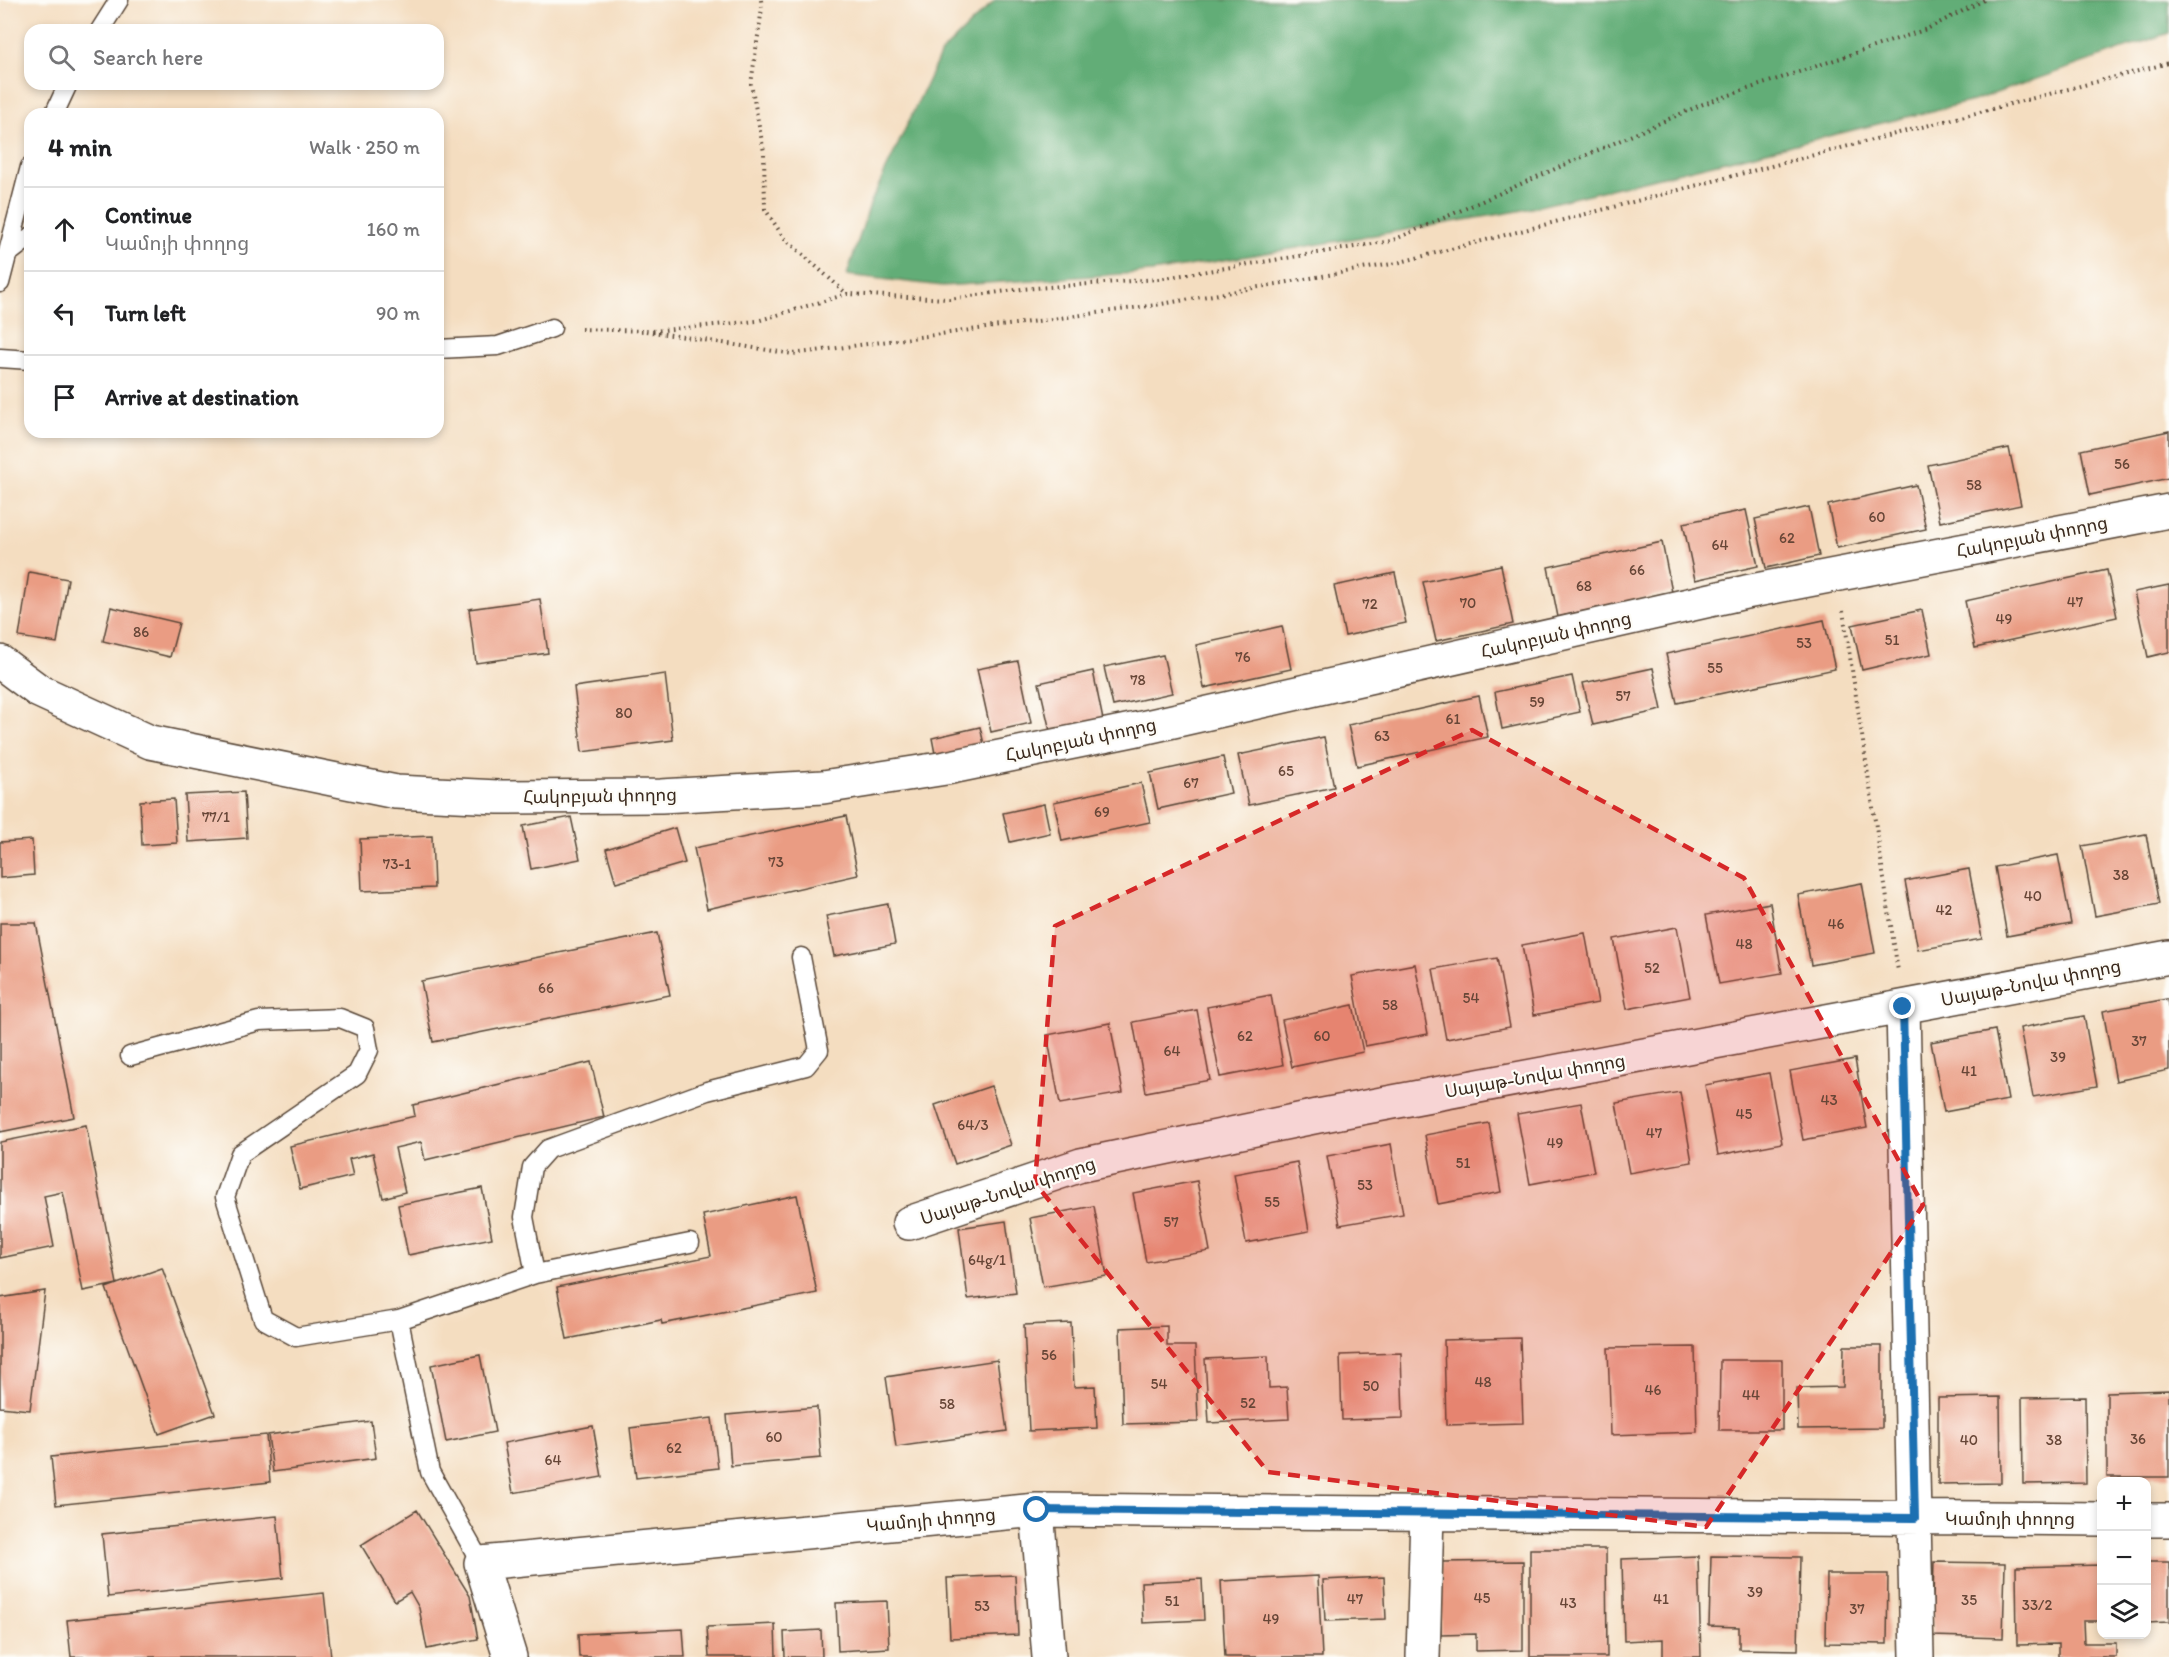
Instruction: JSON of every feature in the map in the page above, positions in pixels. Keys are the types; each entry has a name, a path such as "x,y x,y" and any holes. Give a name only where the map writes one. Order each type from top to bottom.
{"street":[{"name":"Հակոբյան փողոց","path":"0,662 39,691 150,742 396,792 498,797 661,796 823,787 946,768 1108,735 1746,592 2169,511"},
{"name":"Սայաթ-Նովա փողոց","path":"909,1223 1081,1165 1901,992 2169,957"},
{"path":"1901,992 1917,1657"},
{"path":"1037,1510 1049,1657"},
{"name":"Կամոյի փողոց","path":"481,1563 1037,1510 2097,1520"},
{"path":"1423,1657 1427,1513"},
{"path":"2151,1520 2169,1520"},
{"path":"481,1563 510,1657"}],"lane":[{"path":"103,24 119,0"},
{"path":"57,108 65,90"},
{"path":"0,284 24,191"},
{"path":"8,254 24,242"},
{"path":"444,349 498,346 552,328"},
{"path":"0,358 24,360"},
{"path":"535,1274 524,1218 532,1167 548,1149 707,1091 806,1066 819,1050 801,957"},
{"path":"130,1056 259,1021 340,1018 364,1028 369,1050 357,1074 240,1154 225,1197 264,1320 296,1337 399,1320 535,1274 690,1243"},
{"path":"399,1320 430,1472 481,1563"}],"path":[{"path":"761,0 762,8 751,84 764,152 765,209 784,238 847,294"},
{"path":"645,332 757,321 847,294 949,299 1022,289 1158,279 1391,241 1703,104 1927,29 1984,0"},
{"path":"552,328 645,332 793,354 1155,305 1397,263 2169,63"},
{"path":"1842,603 1901,992"}],"highlighted area":[{"path":"1472,730 1744,878 1923,1205 1706,1527 1268,1472 1035,1183 1055,926"}],"green space":[{"path":"995,0 2169,0 2169,33 1973,101 1519,211 1152,272 943,286 847,275 870,204 941,53"}],"building":[{"path":"2169,431 2169,478 2090,495 2081,450"},
{"path":"2009,448 2021,505 1940,522 1928,465"},
{"path":"1916,485 1926,529 1837,548 1828,505"},
{"path":"1809,507 1819,556 1766,568 1755,519"},
{"path":"1746,510 1758,566 1695,580 1683,523"},
{"path":"1662,542 1672,592 1558,617 1548,567"},
{"path":"1501,565 1513,624 1436,641 1423,582"},
{"path":"2107,570 2117,617 1975,648 1965,601"},
{"path":"29,572 68,579 57,643 19,637"},
{"path":"1395,573 1406,623 1345,636 1334,586"},
{"path":"2169,585 2169,652 2148,657 2134,592"},
{"path":"540,599 548,653 476,663 469,609"},
{"path":"111,607 179,623 170,657 103,641"},
{"path":"1922,610 1931,654 1862,670 1852,625"},
{"path":"1824,620 1835,669 1677,703 1666,654"},
{"path":"1282,626 1291,669 1204,688 1196,645"},
{"path":"1163,655 1172,693 1113,706 1104,667"},
{"path":"1018,661 1031,723 991,732 977,669"},
{"path":"1653,668 1662,710 1593,725 1583,683"},
{"path":"1093,671 1103,720 1050,731 1039,683"},
{"path":"665,674 673,740 582,752 574,687"},
{"path":"1572,676 1580,712 1502,729 1495,692"},
{"path":"1479,696 1488,737 1357,766 1348,725"},
{"path":"980,727 986,753 937,764 932,738"},
{"path":"1324,737 1334,787 1249,805 1238,755"},
{"path":"1223,757 1231,793 1158,809 1150,773"},
{"path":"1141,783 1150,822 1062,841 1054,802"},
{"path":"244,792 247,838 188,842 185,795"},
{"path":"174,799 177,843 142,845 140,801"},
{"path":"1044,804 1050,833 1010,842 1003,813"},
{"path":"846,816 858,875 707,909 694,848"},
{"path":"571,817 580,859 531,869 523,826"},
{"path":"675,828 685,863 616,883 606,849"},
{"path":"2146,834 2159,904 2095,916 2082,846"},
{"path":"432,836 434,888 362,891 360,839"},
{"path":"32,840 34,875 0,878 0,842"},
{"path":"2058,855 2071,924 2007,936 1995,867"},
{"path":"1969,869 1982,939 1918,950 1905,881"},
{"path":"1862,883 1875,953 1811,965 1798,895"},
{"path":"1770,903 1782,973 1719,984 1706,915"},
{"path":"888,904 895,944 834,956 826,916"},
{"path":"0,923 36,923 74,1117 0,1132"},
{"path":"1677,927 1690,997 1627,1009 1614,939"},
{"path":"657,933 670,995 433,1042 421,981"},
{"path":"1585,933 1598,1003 1534,1015 1522,945"},
{"path":"1497,958 1510,1027 1446,1039 1433,969"},
{"path":"1415,964 1428,1034 1365,1046 1352,976"},
{"path":"1271,995 1283,1065 1220,1077 1207,1007"},
{"path":"2167,999 2169,1070 2116,1081 2103,1011"},
{"path":"1353,1005 1363,1052 1292,1067 1282,1020"},
{"path":"1197,1010 1210,1080 1146,1092 1133,1022"},
{"path":"2084,1016 2097,1086 2033,1097 2020,1028"},
{"path":"1110,1023 1123,1093 1060,1104 1047,1035"},
{"path":"1995,1030 2008,1100 1944,1112 1931,1042"},
{"path":"1855,1059 1867,1128 1803,1140 1790,1071"},
{"path":"591,1062 604,1117 425,1160 421,1142 395,1148 405,1192 383,1198 373,1153 349,1159 353,1176 300,1189 290,1146 415,1116 413,1105"},
{"path":"1769,1073 1782,1143 1718,1155 1705,1085"},
{"path":"991,1086 1011,1145 955,1164 935,1105"},
{"path":"1680,1092 1692,1162 1629,1173 1616,1103"},
{"path":"1581,1103 1594,1172 1530,1184 1517,1114"},
{"path":"1489,1123 1501,1192 1438,1204 1425,1135"},
{"path":"86,1125 117,1284 83,1291 63,1192 44,1196 54,1247 0,1258 0,1142"},
{"path":"1391,1144 1403,1214 1340,1225 1327,1156"},
{"path":"1297,1162 1309,1231 1246,1243 1234,1174"},
{"path":"1197,1181 1210,1251 1146,1262 1133,1193"},
{"path":"482,1188 492,1238 408,1255 398,1205"},
{"path":"797,1195 817,1293 662,1324 661,1320 567,1339 557,1287 711,1256 703,1215"},
{"path":"1094,1206 1107,1276 1043,1287 1030,1218"},
{"path":"1006,1221 1016,1293 968,1299 959,1228"},
{"path":"162,1268 215,1414 159,1434 106,1288"},
{"path":"45,1291 30,1410 0,1407 0,1298"},
{"path":"1071,1323 1074,1387 1095,1386 1097,1428 1029,1431 1024,1325"},
{"path":"1167,1326 1167,1346 1195,1346 1198,1422 1123,1424 1120,1328"},
{"path":"1520,1338 1523,1423 1446,1425 1444,1340"},
{"path":"1844,1346 1882,1346 1882,1428 1798,1429 1797,1388 1843,1387"},
{"path":"1695,1347 1697,1432 1611,1435 1608,1348"},
{"path":"1401,1353 1403,1418 1342,1420 1340,1355"},
{"path":"480,1355 495,1432 446,1442 431,1365"},
{"path":"1268,1356 1269,1388 1287,1387 1289,1419 1209,1423 1205,1359"},
{"path":"997,1360 1007,1431 896,1447 886,1377"},
{"path":"1720,1360 1782,1360 1782,1430 1719,1430"},
{"path":"2169,1390 2169,1477 2107,1477 2107,1392"},
{"path":"2000,1397 2001,1483 1938,1484 1938,1398"},
{"path":"2085,1397 2086,1483 2023,1484 2022,1398"},
{"path":"817,1407 821,1458 731,1466 727,1415"},
{"path":"712,1418 718,1468 636,1478 630,1428"},
{"path":"371,1421 376,1458 273,1472 268,1435"},
{"path":"593,1426 602,1477 513,1493 504,1443"},
{"path":"266,1435 270,1482 56,1505 51,1457"},
{"path":"417,1510 470,1596 478,1639 427,1649 419,1608 410,1592 395,1601 361,1545"},
{"path":"277,1516 283,1578 108,1597 102,1534"},
{"path":"1530,1549 1606,1549 1607,1657 1530,1657"},
{"path":"1698,1556 1701,1657 1663,1657 1663,1639 1624,1641 1622,1559"},
{"path":"1711,1556 1800,1557 1798,1650 1739,1649 1739,1627 1709,1626"},
{"path":"1523,1561 1523,1650 1476,1651 1476,1634 1441,1635 1441,1562"},
{"path":"1934,1562 2005,1563 2003,1638 1932,1636"},
{"path":"2151,1562 2169,1562 2169,1622 2151,1623"},
{"path":"2097,1565 2097,1621 2083,1621 2084,1643 2116,1643 2116,1657 2058,1657 2058,1644 2017,1645 2016,1567"},
{"path":"1827,1574 1888,1574 1887,1644 1826,1643"},
{"path":"1015,1575 1018,1635 950,1638 947,1578"},
{"path":"1318,1576 1322,1657 1225,1657 1221,1581"},
{"path":"1384,1577 1386,1619 1325,1621 1323,1580"},
{"path":"1202,1579 1204,1620 1143,1623 1141,1582"},
{"path":"324,1593 331,1657 71,1657 67,1620"},
{"path":"887,1601 889,1648 838,1651 836,1603"},
{"path":"775,1624 776,1657 709,1657 707,1627"},
{"path":"683,1629 685,1657 579,1657 578,1634"},
{"path":"821,1630 822,1657 785,1657 784,1632"}],"route":[{"path":"1037,1510 1915,1518 1903,1007"}]}
